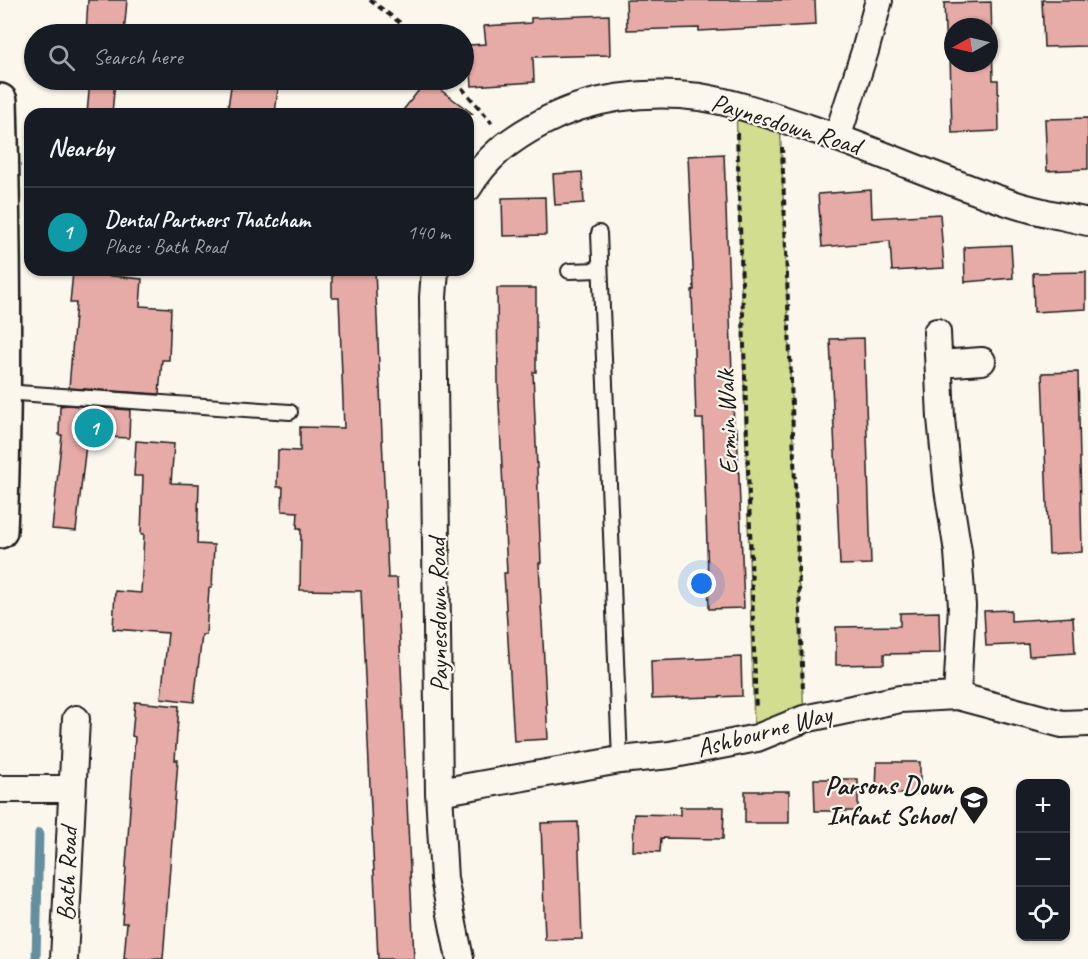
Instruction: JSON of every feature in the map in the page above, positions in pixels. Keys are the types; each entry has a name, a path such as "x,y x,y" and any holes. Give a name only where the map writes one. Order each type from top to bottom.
{"main road":[{"path":"0,101 4,392 0,531"}],"street":[{"path":"837,138 879,0"},
{"name":"Paynesdown Road","path":"474,178 481,167 508,142 562,111 593,102 660,94 699,97 736,105 837,138 1014,204 1088,222"},
{"name":"Paynesdown Road","path":"435,276 440,792 444,879 460,959"},
{"path":"937,332 941,418 948,489 958,552 962,606 957,696"},
{"path":"939,364 982,361"},
{"name":"Ashbourne Way","path":"440,792 620,760 670,755 757,738 804,719 900,699 957,696 1062,724 1088,723"},
{"name":"Bath Road","path":"64,959 75,719"},
{"name":"Bath Road","path":"0,789 71,789"}],"lane":[{"path":"599,233 620,760"},
{"path":"569,271 600,270"},
{"path":"4,392 290,412"}],"path":[{"path":"370,0 402,24"},
{"path":"464,90 508,142"},
{"name":"Ermin Walk","path":"736,105 757,738"},
{"path":"781,119 804,719"}],"green space":[{"path":"736,105 780,119 804,719 754,727"}],"building":[{"path":"88,0 127,0 125,24 87,24"},
{"path":"626,0 815,0 816,25 699,31 699,28 627,30"},
{"path":"1042,0 1088,0 1088,46 1044,47"},
{"path":"991,2 991,18 945,18 944,3"},
{"path":"609,15 610,55 533,57 534,82 474,86 474,45 486,44 484,26 531,23 531,18"},
{"path":"950,72 993,72 993,80 998,80 999,131 952,133"},
{"path":"89,90 114,90 113,108 88,108"},
{"path":"231,90 278,90 276,108 228,108"},
{"path":"419,90 441,90 465,108 405,108"},
{"path":"1088,118 1088,169 1047,171 1045,119"},
{"path":"724,154 734,428 737,428 744,608 709,609 703,419 696,419 692,290 694,290 688,156"},
{"path":"582,172 584,203 555,205 553,174"},
{"path":"871,190 872,218 940,214 944,268 892,271 890,241 822,247 818,194"},
{"path":"545,197 546,235 503,236 502,198"},
{"path":"1011,245 1013,278 965,282 964,247"},
{"path":"1086,272 1086,309 1034,312 1033,273"},
{"path":"73,276 112,276 142,279 140,306 171,308 169,360 162,360 159,394 69,388 76,303 70,303"},
{"path":"332,276 375,276 388,578 397,578 414,959 378,959 361,591 300,590 301,528 297,528 298,512 282,511 283,487 277,487 278,450 300,451 300,427 344,428 339,298 332,298"},
{"path":"497,288 536,288 536,372 533,372 541,563 539,563 548,739 514,741 504,573 507,573 498,382"},
{"path":"864,338 871,564 840,565 830,339"},
{"path":"1078,372 1082,552 1049,554 1042,373"},
{"path":"60,406 130,410 129,438 87,436 76,531 52,529 62,435 59,435"},
{"path":"136,441 174,444 171,483 199,484 197,544 214,545 212,588 209,588 206,635 202,635 194,702 161,698 168,633 113,629 115,591 141,593 144,534 141,534 143,476 134,476"},
{"path":"1011,610 1011,621 1073,617 1075,653 1029,656 1028,644 986,646 984,611"},
{"path":"939,612 940,653 884,654 884,664 836,665 836,627 900,626 900,613"},
{"path":"741,657 742,696 652,699 651,661"},
{"path":"135,702 179,706 175,760 178,760 163,959 124,959 127,923 122,923 135,737 132,736"},
{"path":"877,762 920,762 920,794 876,794"},
{"path":"814,779 858,779 858,811 815,811"},
{"path":"745,791 789,791 789,823 745,823"},
{"path":"680,807 724,807 723,839 661,838 660,852 633,851 634,814 680,815"},
{"path":"578,822 582,939 545,940 541,823"}],"waterway":[{"path":"36,959 39,833"}],"place":[{"name":"Dental Partners Thatcham","path":"94,428"},
{"name":"Parsons Down Infant School","path":"974,826"}]}
